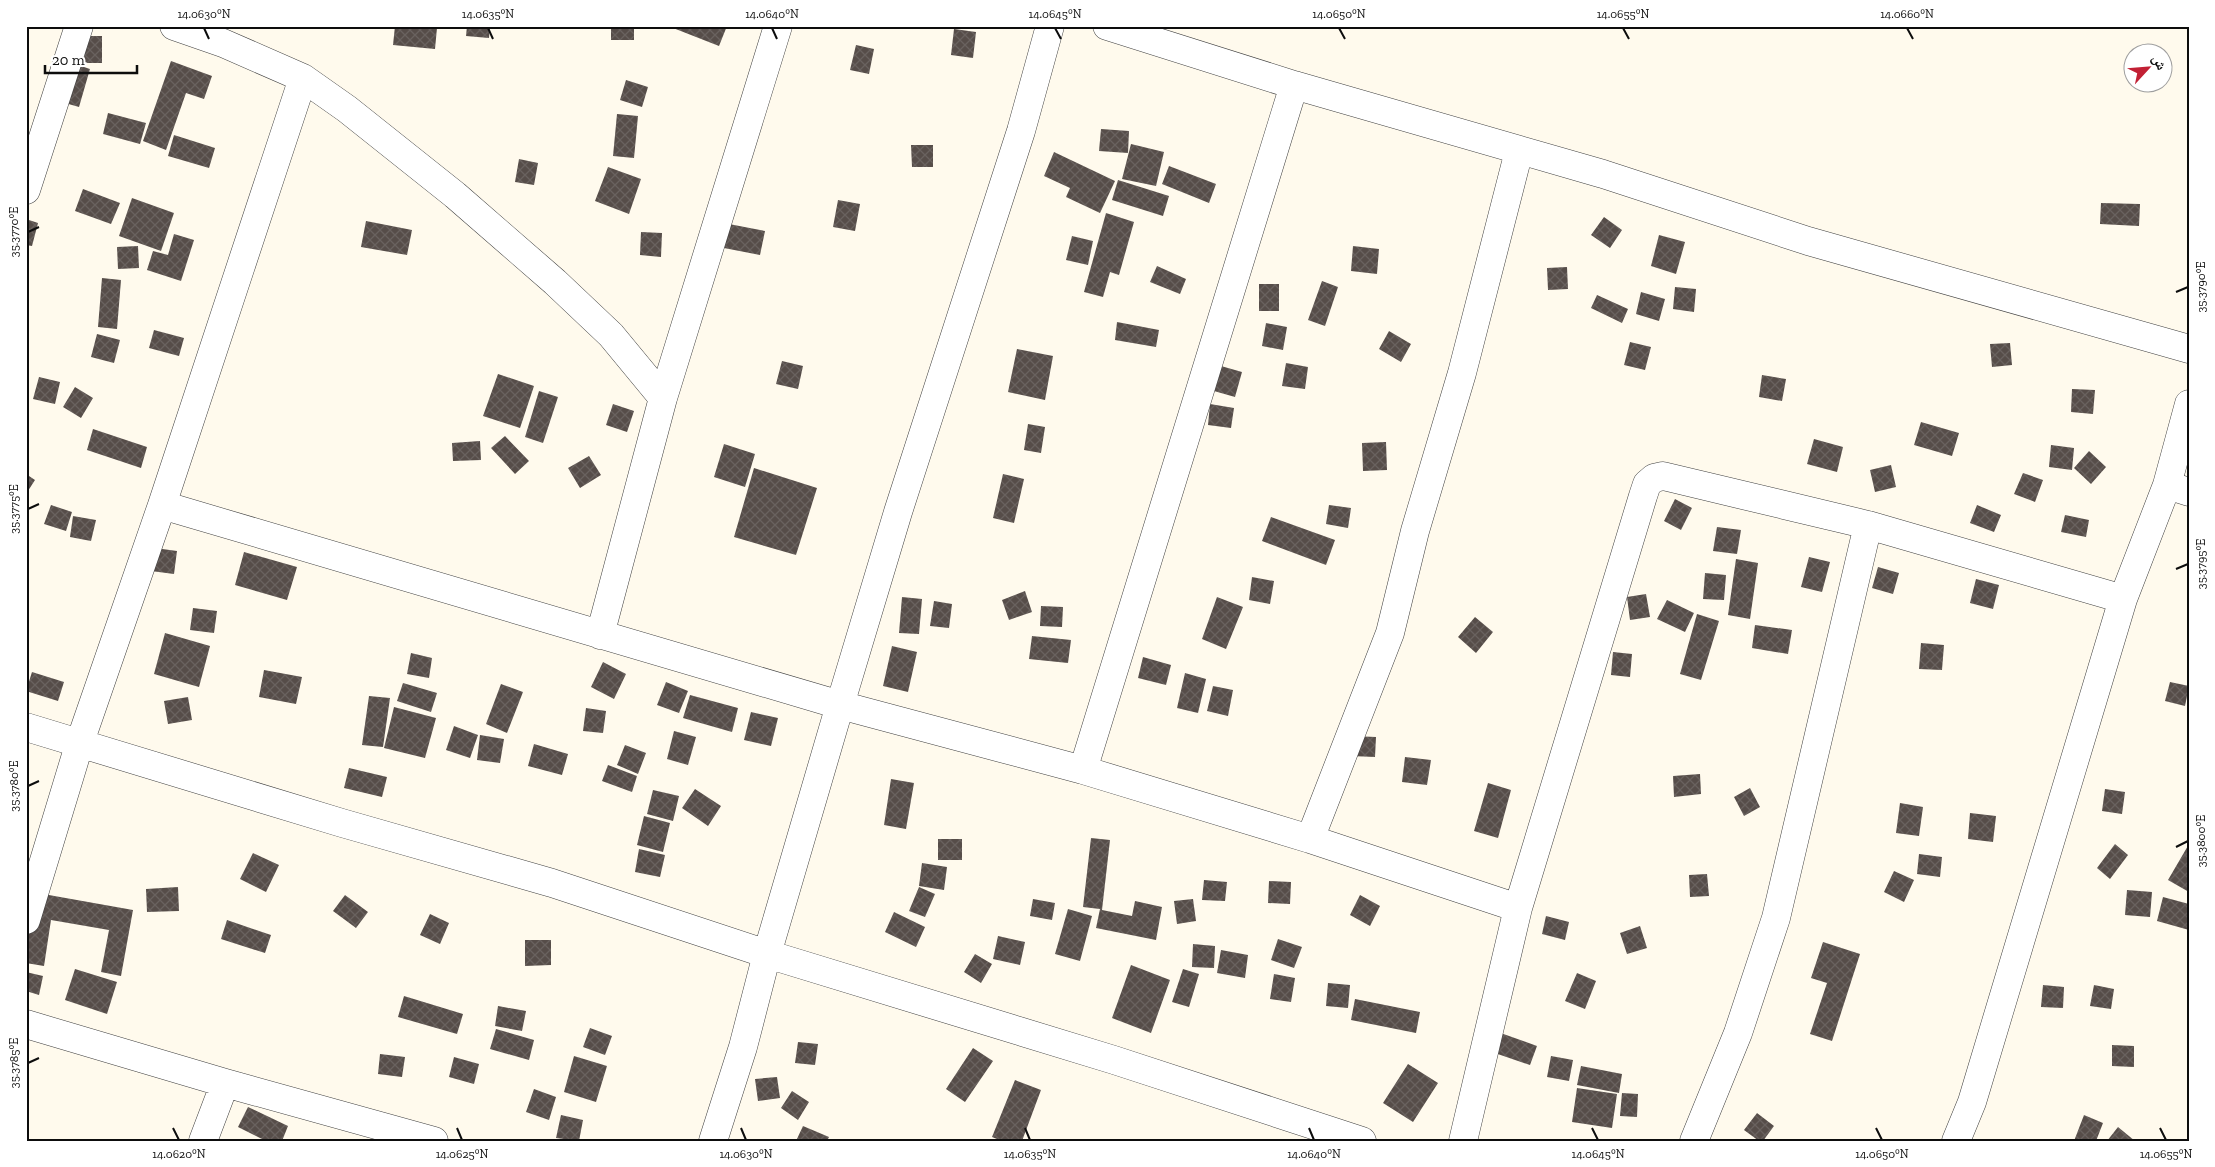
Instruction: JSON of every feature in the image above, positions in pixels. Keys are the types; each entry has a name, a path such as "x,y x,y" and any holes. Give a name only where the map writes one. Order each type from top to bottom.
{"street":[{"path":"26,190 79,26"},
{"path":"174,26 223,43 303,78 347,109 455,195 555,282 610,335 663,398"},
{"path":"600,635 663,398 778,26"},
{"path":"714,1141 743,1047 767,954 840,705 904,494 1021,131 1050,26"},
{"path":"1107,26 1294,85 1604,174 1808,241 2189,349"},
{"path":"26,920 80,742 162,505 303,78"},
{"path":"1083,770 1294,85"},
{"path":"1310,839 1390,633 1415,531 1462,373 1519,151"},
{"path":"1956,1141 1972,1102 2124,599 2178,489 2189,404"},
{"path":"1463,1141 1518,908 1647,484 1654,478 1663,476 1868,525 2124,599"},
{"path":"162,505 840,705 1083,770 1310,839 1518,908"},
{"path":"1694,1141 1738,1033 1776,918 1868,525"},
{"path":"26,727 342,823 552,883 767,954 1114,1060 1362,1141"},
{"path":"26,1024 226,1083 434,1141"},
{"path":"203,1141 226,1083"}],"building":[{"path":"395,26 437,28 435,49 393,45"},
{"path":"467,26 490,26 489,38 466,36"},
{"path":"611,26 634,26 634,40 611,40"},
{"path":"668,26 727,26 719,46"},
{"path":"954,29 976,32 973,58 951,55"},
{"path":"85,36 102,36 102,63 84,63"},
{"path":"856,45 874,49 869,74 850,70"},
{"path":"171,61 212,76 204,99 186,93 166,150 143,141"},
{"path":"69,62 90,69 79,107 58,101"},
{"path":"626,80 648,87 642,107 620,100"},
{"path":"108,113 146,123 140,144 103,134"},
{"path":"617,114 638,116 634,158 613,156"},
{"path":"1101,129 1129,131 1128,153 1099,151"},
{"path":"174,135 215,148 209,168 168,156"},
{"path":"1131,144 1164,152 1156,186 1122,179"},
{"path":"911,145 933,145 933,167 912,167"},
{"path":"1054,152 1115,181 1100,213 1066,197 1070,188 1044,176"},
{"path":"519,159 538,163 534,185 515,182"},
{"path":"1169,166 1216,184 1209,203 1162,184"},
{"path":"608,167 641,179 629,214 595,201"},
{"path":"1118,180 1169,196 1163,216 1112,200"},
{"path":"83,189 120,203 111,224 75,211"},
{"path":"132,198 174,213 161,251 119,236"},
{"path":"838,200 860,204 855,231 833,227"},
{"path":"2101,203 2140,204 2139,226 2100,224"},
{"path":"1106,213 1134,222 1119,275 1110,272 1103,297 1084,292"},
{"path":"1604,217 1622,230 1610,248 1591,235"},
{"path":"26,219 38,223 32,246 26,245"},
{"path":"366,221 412,230 407,255 361,247"},
{"path":"729,224 765,231 760,255 724,248"},
{"path":"641,232 662,233 661,257 640,255"},
{"path":"174,234 194,240 181,281 147,270 153,251 168,255"},
{"path":"1659,235 1685,242 1676,274 1651,266"},
{"path":"1072,236 1093,241 1088,265 1066,260"},
{"path":"138,246 139,268 118,269 117,247"},
{"path":"1353,246 1379,249 1377,274 1351,271"},
{"path":"1157,266 1186,279 1180,294 1150,282"},
{"path":"1567,267 1568,289 1548,290 1547,268"},
{"path":"102,278 121,280 117,329 98,327"},
{"path":"1322,281 1338,287 1325,326 1308,320"},
{"path":"1259,284 1279,284 1279,311 1259,311"},
{"path":"1675,287 1696,289 1694,312 1673,309"},
{"path":"1641,292 1665,299 1659,321 1636,314"},
{"path":"1597,295 1628,309 1622,323 1591,308"},
{"path":"1117,322 1159,330 1156,347 1115,340"},
{"path":"1266,323 1287,327 1283,350 1262,346"},
{"path":"154,330 184,338 179,356 149,348"},
{"path":"1389,331 1411,344 1401,362 1379,349"},
{"path":"97,334 120,340 114,363 91,357"},
{"path":"1630,342 1651,347 1645,370 1624,365"},
{"path":"2010,343 2012,365 1992,367 1990,344"},
{"path":"1017,349 1053,356 1045,400 1008,392"},
{"path":"782,361 803,366 798,389 776,384"},
{"path":"1286,363 1308,367 1305,389 1282,386"},
{"path":"1221,366 1242,372 1235,397 1214,391"},
{"path":"498,374 534,386 520,428 483,416"},
{"path":"1762,375 1786,379 1782,401 1759,397"},
{"path":"39,377 60,382 55,404 33,399"},
{"path":"75,387 93,398 81,418 63,407"},
{"path":"2072,389 2095,390 2093,414 2071,412"},
{"path":"539,391 558,397 543,443 525,437"},
{"path":"613,404 634,411 627,432 606,425"},
{"path":"1210,404 1234,408 1231,428 1208,425"},
{"path":"1921,422 1959,433 1952,456 1914,445"},
{"path":"1028,424 1045,427 1041,453 1024,450"},
{"path":"93,429 147,447 141,468 87,450"},
{"path":"505,436 529,461 515,474 491,448"},
{"path":"1814,439 1843,447 1837,472 1807,464"},
{"path":"480,441 481,460 453,461 452,443"},
{"path":"1386,442 1387,470 1363,471 1362,443"},
{"path":"724,444 755,454 745,487 714,477"},
{"path":"2051,445 2074,448 2072,470 2049,467"},
{"path":"2089,451 2106,467 2091,484 2074,468"},
{"path":"589,456 601,475 580,488 568,468"},
{"path":"1891,465 1896,487 1875,492 1870,470"},
{"path":"754,468 817,488 796,555 734,537"},
{"path":"2023,473 2043,480 2035,502 2014,494"},
{"path":"26,474 35,480 26,494"},
{"path":"1003,474 1024,479 1014,523 993,518"},
{"path":"1675,499 1692,508 1681,530 1664,521"},
{"path":"51,505 72,512 66,531 44,524"},
{"path":"1329,505 1351,508 1348,528 1326,524"},
{"path":"1977,505 2001,515 1994,532 1970,523"},
{"path":"2065,515 2089,520 2086,537 2061,532"},
{"path":"73,516 96,520 91,541 70,537"},
{"path":"1271,517 1335,540 1326,565 1262,541"},
{"path":"1717,527 1741,530 1737,554 1713,551"},
{"path":"155,548 177,551 174,574 151,571"},
{"path":"244,552 297,567 287,600 235,585"},
{"path":"1809,557 1830,562 1822,592 1801,587"},
{"path":"1736,559 1758,563 1750,619 1728,615"},
{"path":"1878,567 1899,573 1893,594 1872,588"},
{"path":"1705,573 1726,575 1724,600 1703,599"},
{"path":"1252,577 1274,581 1270,604 1249,600"},
{"path":"1976,579 1999,585 1993,609 1970,603"},
{"path":"1025,591 1032,612 1009,620 1002,600"},
{"path":"1646,594 1650,617 1630,620 1627,597"},
{"path":"902,597 922,599 919,634 899,633"},
{"path":"1217,597 1243,607 1226,649 1202,639"},
{"path":"1667,600 1694,613 1685,632 1657,619"},
{"path":"934,601 952,604 949,628 930,626"},
{"path":"1041,606 1063,607 1062,627 1040,626"},
{"path":"193,608 217,611 214,633 190,630"},
{"path":"1697,614 1719,621 1701,680 1680,674"},
{"path":"1475,617 1493,632 1476,653 1458,637"},
{"path":"1755,625 1792,630 1788,654 1752,648"},
{"path":"165,633 210,646 199,687 154,674"},
{"path":"1032,636 1071,640 1068,663 1029,659"},
{"path":"1921,643 1944,645 1942,670 1919,669"},
{"path":"892,646 917,652 908,692 883,686"},
{"path":"1613,652 1632,654 1630,677 1611,675"},
{"path":"411,653 432,658 429,678 407,674"},
{"path":"1143,657 1171,665 1166,685 1138,678"},
{"path":"603,662 626,674 614,699 591,687"},
{"path":"264,670 302,677 296,704 259,697"},
{"path":"32,672 64,682 58,701 26,691"},
{"path":"1185,673 1206,679 1198,713 1177,708"},
{"path":"666,682 688,691 679,713 657,705"},
{"path":"2170,682 2189,686 2185,706 2165,701"},
{"path":"403,683 437,693 431,712 397,701"},
{"path":"501,684 523,692 507,733 486,724"},
{"path":"1213,686 1233,690 1228,716 1207,711"},
{"path":"690,695 738,708 732,732 683,718"},
{"path":"369,696 390,698 383,747 362,745"},
{"path":"188,697 192,720 168,724 164,701"},
{"path":"394,707 436,718 425,758 384,748"},
{"path":"586,708 606,711 603,733 583,731"},
{"path":"751,712 778,718 771,746 744,740"},
{"path":"454,726 478,735 470,758 446,750"},
{"path":"674,731 696,737 688,765 667,759"},
{"path":"480,735 504,739 500,763 477,760"},
{"path":"1352,736 1376,737 1375,757 1351,756"},
{"path":"534,744 568,754 562,775 528,766"},
{"path":"625,745 646,753 638,774 617,765"},
{"path":"1405,757 1431,760 1427,785 1402,782"},
{"path":"608,765 637,776 632,792 602,781"},
{"path":"349,768 387,777 382,797 344,788"},
{"path":"1700,774 1701,794 1674,797 1673,776"},
{"path":"891,779 914,783 906,829 884,825"},
{"path":"1488,783 1511,790 1498,838 1474,831"},
{"path":"1750,788 1760,807 1744,816 1734,797"},
{"path":"695,789 721,806 708,826 682,808"},
{"path":"2105,789 2125,792 2122,814 2102,811"},
{"path":"653,790 679,796 673,821 647,814"},
{"path":"1900,803 1923,807 1919,836 1896,833"},
{"path":"1970,813 1996,816 1993,842 1968,839"},
{"path":"644,816 670,823 663,852 637,845"},
{"path":"1091,838 1110,840 1102,910 1132,916 1135,901 1162,907 1156,940 1096,928 1100,909 1083,907"},
{"path":"938,839 962,839 962,860 938,860"},
{"path":"2115,844 2128,855 2110,879 2097,868"},
{"path":"2189,844 2189,892 2168,880"},
{"path":"639,849 665,855 660,877 635,872"},
{"path":"253,853 279,865 266,892 240,879"},
{"path":"1919,854 1942,857 1940,877 1917,874"},
{"path":"922,863 947,867 944,890 919,886"},
{"path":"1894,871 1914,880 1904,902 1884,892"},
{"path":"1707,874 1709,896 1690,897 1689,875"},
{"path":"1204,880 1227,882 1225,901 1202,900"},
{"path":"1269,881 1291,882 1290,904 1268,903"},
{"path":"178,887 179,911 147,912 146,889"},
{"path":"919,887 935,894 925,917 909,911"},
{"path":"2127,890 2152,892 2150,917 2125,915"},
{"path":"32,892 133,910 121,976 101,972 109,930 51,920 44,966 26,963 26,929"},
{"path":"345,895 368,912 356,928 333,911"},
{"path":"1360,895 1380,906 1370,926 1350,915"},
{"path":"2163,897 2189,904 2189,930 2157,921"},
{"path":"1033,899 1055,903 1052,920 1030,916"},
{"path":"1193,899 1196,921 1177,924 1174,901"},
{"path":"1068,909 1092,916 1080,961 1055,954"},
{"path":"894,912 925,927 916,947 885,932"},
{"path":"430,914 449,923 440,944 420,935"},
{"path":"1546,916 1569,922 1565,940 1542,934"},
{"path":"227,920 271,935 265,953 221,939"},
{"path":"1640,926 1647,948 1627,954 1620,933"},
{"path":"998,936 1025,942 1020,965 993,959"},
{"path":"1278,939 1302,947 1294,968 1271,960"},
{"path":"525,940 551,940 551,965 525,966"},
{"path":"1823,942 1860,954 1832,1041 1810,1034 1827,983 1811,978"},
{"path":"1193,944 1215,946 1214,968 1192,967"},
{"path":"1221,950 1248,955 1245,978 1217,973"},
{"path":"975,954 992,964 981,983 964,972"},
{"path":"1131,965 1170,980 1151,1033 1112,1018"},
{"path":"75,969 117,982 107,1014 65,1000"},
{"path":"1183,969 1199,974 1189,1007 1172,1002"},
{"path":"26,972 43,976 39,995 26,991"},
{"path":"1577,973 1596,981 1585,1009 1565,1001"},
{"path":"1274,974 1295,978 1291,1002 1270,999"},
{"path":"1328,983 1350,985 1348,1008 1326,1006"},
{"path":"2043,985 2064,987 2063,1008 2041,1007"},
{"path":"2094,985 2114,989 2111,1009 2090,1006"},
{"path":"404,996 463,1014 457,1034 398,1017"},
{"path":"1355,999 1420,1012 1416,1033 1351,1020"},
{"path":"498,1006 526,1011 522,1031 495,1026"},
{"path":"590,1028 612,1036 605,1055 583,1047"},
{"path":"496,1029 534,1040 529,1060 490,1049"},
{"path":"1495,1031 1537,1046 1530,1065 1489,1051"},
{"path":"798,1042 818,1044 815,1065 795,1063"},
{"path":"2112,1045 2134,1046 2134,1067 2112,1066"},
{"path":"973,1048 993,1061 965,1102 946,1089"},
{"path":"380,1054 405,1057 402,1077 378,1074"},
{"path":"574,1056 607,1066 596,1102 564,1092"},
{"path":"1551,1056 1573,1060 1569,1081 1547,1077"},
{"path":"454,1057 479,1064 474,1084 449,1077"},
{"path":"1408,1064 1438,1083 1413,1122 1383,1103"},
{"path":"1581,1066 1622,1074 1619,1093 1577,1085"},
{"path":"777,1077 780,1098 758,1101 755,1079"},
{"path":"1015,1080 1041,1090 1022,1141 1002,1141 992,1137"},
{"path":"1577,1088 1617,1094 1612,1128 1572,1122"},
{"path":"534,1089 556,1097 549,1120 526,1112"},
{"path":"792,1091 809,1102 798,1120 781,1108"},
{"path":"1622,1093 1638,1094 1637,1117 1620,1116"},
{"path":"248,1107 288,1126 282,1141 266,1141 238,1127"},
{"path":"1757,1113 1774,1126 1763,1141 1759,1141 1744,1130"},
{"path":"561,1115 583,1120 579,1141 556,1138"},
{"path":"2084,1115 2103,1123 2096,1141 2074,1141"},
{"path":"803,1126 829,1137 827,1141 796,1141"},
{"path":"2118,1127 2135,1141 2107,1141"}]}
